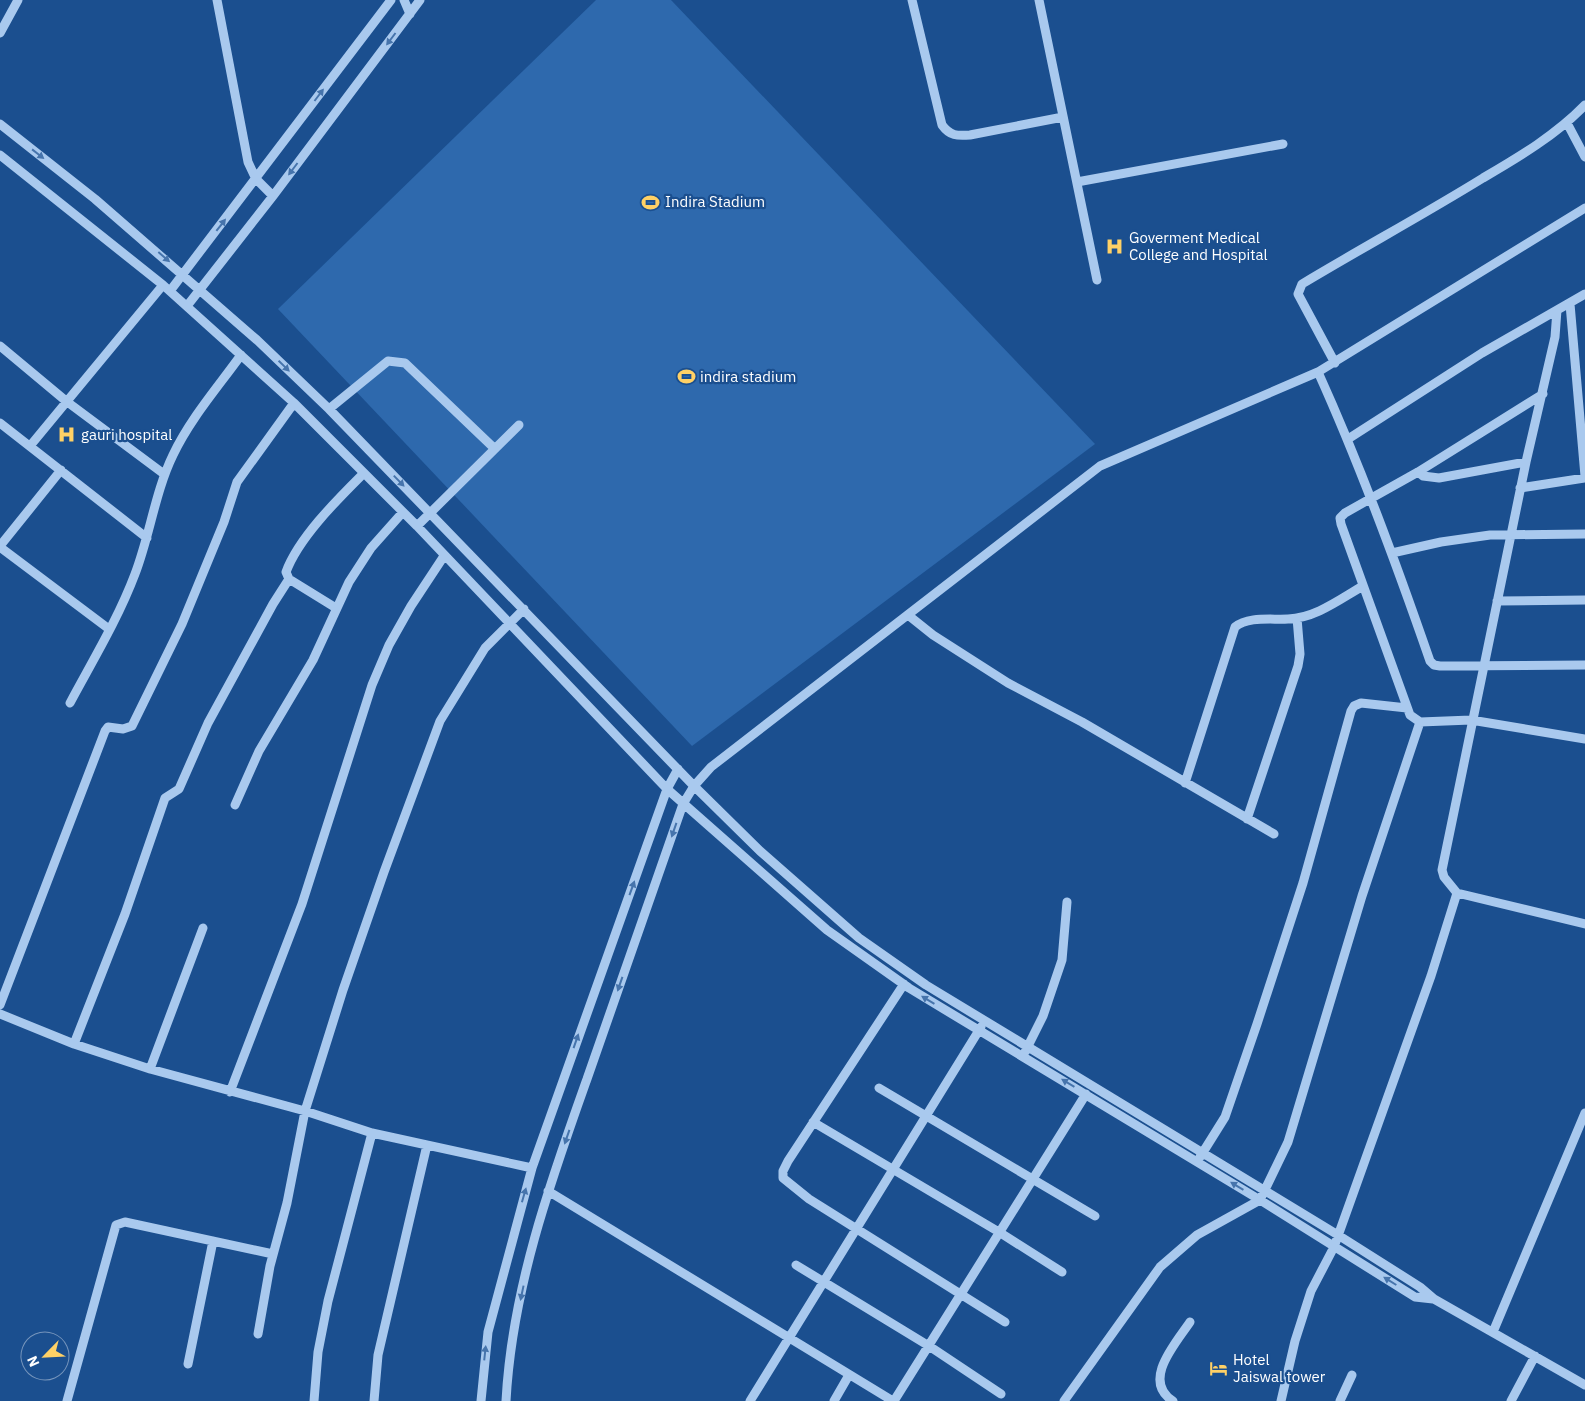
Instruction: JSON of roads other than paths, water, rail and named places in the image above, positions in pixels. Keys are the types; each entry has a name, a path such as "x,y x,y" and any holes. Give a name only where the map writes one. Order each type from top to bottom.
{"street":[{"path":"0,33 18,0"},
{"path":"217,0 243,144 248,162 256,179 273,196"},
{"path":"30,446 66,401 166,288 183,274 391,0"},
{"path":"404,0 410,14"},
{"path":"187,306 273,196 420,0"},
{"path":"912,0 942,125 947,132 956,136 970,135 1063,117"},
{"path":"1039,0 1097,280"},
{"path":"1335,363 1298,294 1302,284 1450,199 1567,123 1585,105"},
{"path":"1567,123 1585,156"},
{"path":"0,124 95,199 183,274 329,409 694,786 760,850 859,938 918,980 1338,1235 1420,1287 1434,1299 1535,1356 1584,1381"},
{"path":"1077,182 1283,144"},
{"path":"0,155 166,288 294,403 417,526 666,789 827,930 904,984 1260,1200 1415,1297 1434,1299"},
{"path":"506,1401 513,1331 527,1266 548,1191 684,804 694,786 711,767 1100,466 1335,363 1585,208"},
{"path":"1348,439 1482,353 1585,294"},
{"path":"1520,488 1585,477 1570,304"},
{"path":"1557,310 1555,338 1520,488 1442,862 1444,877 1457,894 1585,924"},
{"path":"0,346 66,401 164,474"},
{"path":"70,702 109,630 135,574 164,474 186,431 241,355"},
{"path":"329,409 388,361 397,360 405,363 495,449"},
{"path":"1318,372 1348,439 1392,553 1430,661 1434,665 1440,666 1483,664 1585,665"},
{"path":"1543,394 1418,472 1345,513 1340,518 1410,715 1420,722 1471,720 1585,739"},
{"path":"0,1005 105,731 108,727 123,729 132,726 182,624 224,522 238,482 294,403"},
{"path":"0,423 147,538"},
{"path":"417,526 519,425"},
{"path":"1418,472 1430,478 1440,478 1526,462"},
{"path":"61,470 0,547 109,630"},
{"path":"336,608 289,580 286,572 310,532 330,507 364,473"},
{"path":"235,805 259,751 313,660 336,608 359,564 403,512"},
{"path":"1392,553 1458,539 1511,534 1585,534"},
{"path":"230,1092 302,904 372,686 389,645 444,556"},
{"path":"74,1044 125,914 165,798 178,789 208,723 273,604 289,580"},
{"path":"1186,783 1235,626 1240,622 1250,620 1296,618 1315,613 1363,586"},
{"path":"1496,601 1585,600"},
{"path":"258,1334 273,1254 287,1203 305,1111 342,990 440,721 485,648 524,610"},
{"path":"908,615 933,635 1008,683 1082,722 1274,834"},
{"path":"1247,819 1298,666 1300,654 1296,618"},
{"path":"1197,1162 1224,1118 1275,971 1303,884 1351,711 1354,706 1361,703 1407,708"},
{"path":"1064,1401 1160,1266 1197,1235 1260,1200 1288,1142 1362,896 1420,722"},
{"path":"481,1401 488,1332 532,1168 666,789 678,769"},
{"path":"1281,1401 1294,1341 1311,1291 1334,1247 1431,976 1457,894"},
{"path":"1023,1056 1043,1016 1062,960 1068,902"},
{"path":"150,1069 203,928"},
{"path":"904,984 788,1161 783,1171 783,1178 809,1199 1005,1322"},
{"path":"0,1014 74,1044 150,1069 305,1111 372,1133 532,1168"},
{"path":"750,1401 985,1021"},
{"path":"879,1088 1034,1177 1095,1216"},
{"path":"548,1191 894,1401 1086,1094"},
{"path":"1494,1332 1585,1113"},
{"path":"813,1122 1000,1232 1062,1272"},
{"path":"314,1401 318,1352 328,1301 372,1133"},
{"path":"374,1401 378,1355 426,1145"},
{"path":"68,1401 116,1225 124,1222 273,1254"},
{"path":"188,1364 213,1241"},
{"path":"796,1265 929,1346 1001,1394"},
{"path":"1173,1401 1168,1398 1160,1385 1160,1370 1190,1322"},
{"path":"1511,1401 1535,1356"},
{"path":"1340,1401 1352,1374"},
{"path":"834,1401 849,1375"}],"place":[{"name":"Indira Stadium","path":"651,202"},
{"name":"Goverment Medical College and Hospital","path":"1115,247"},
{"name":"indira stadium","path":"686,377"},
{"name":"gauri hospital","path":"67,435"},
{"name":"Hotel Jaiswal tower","path":"1219,1369"}]}
